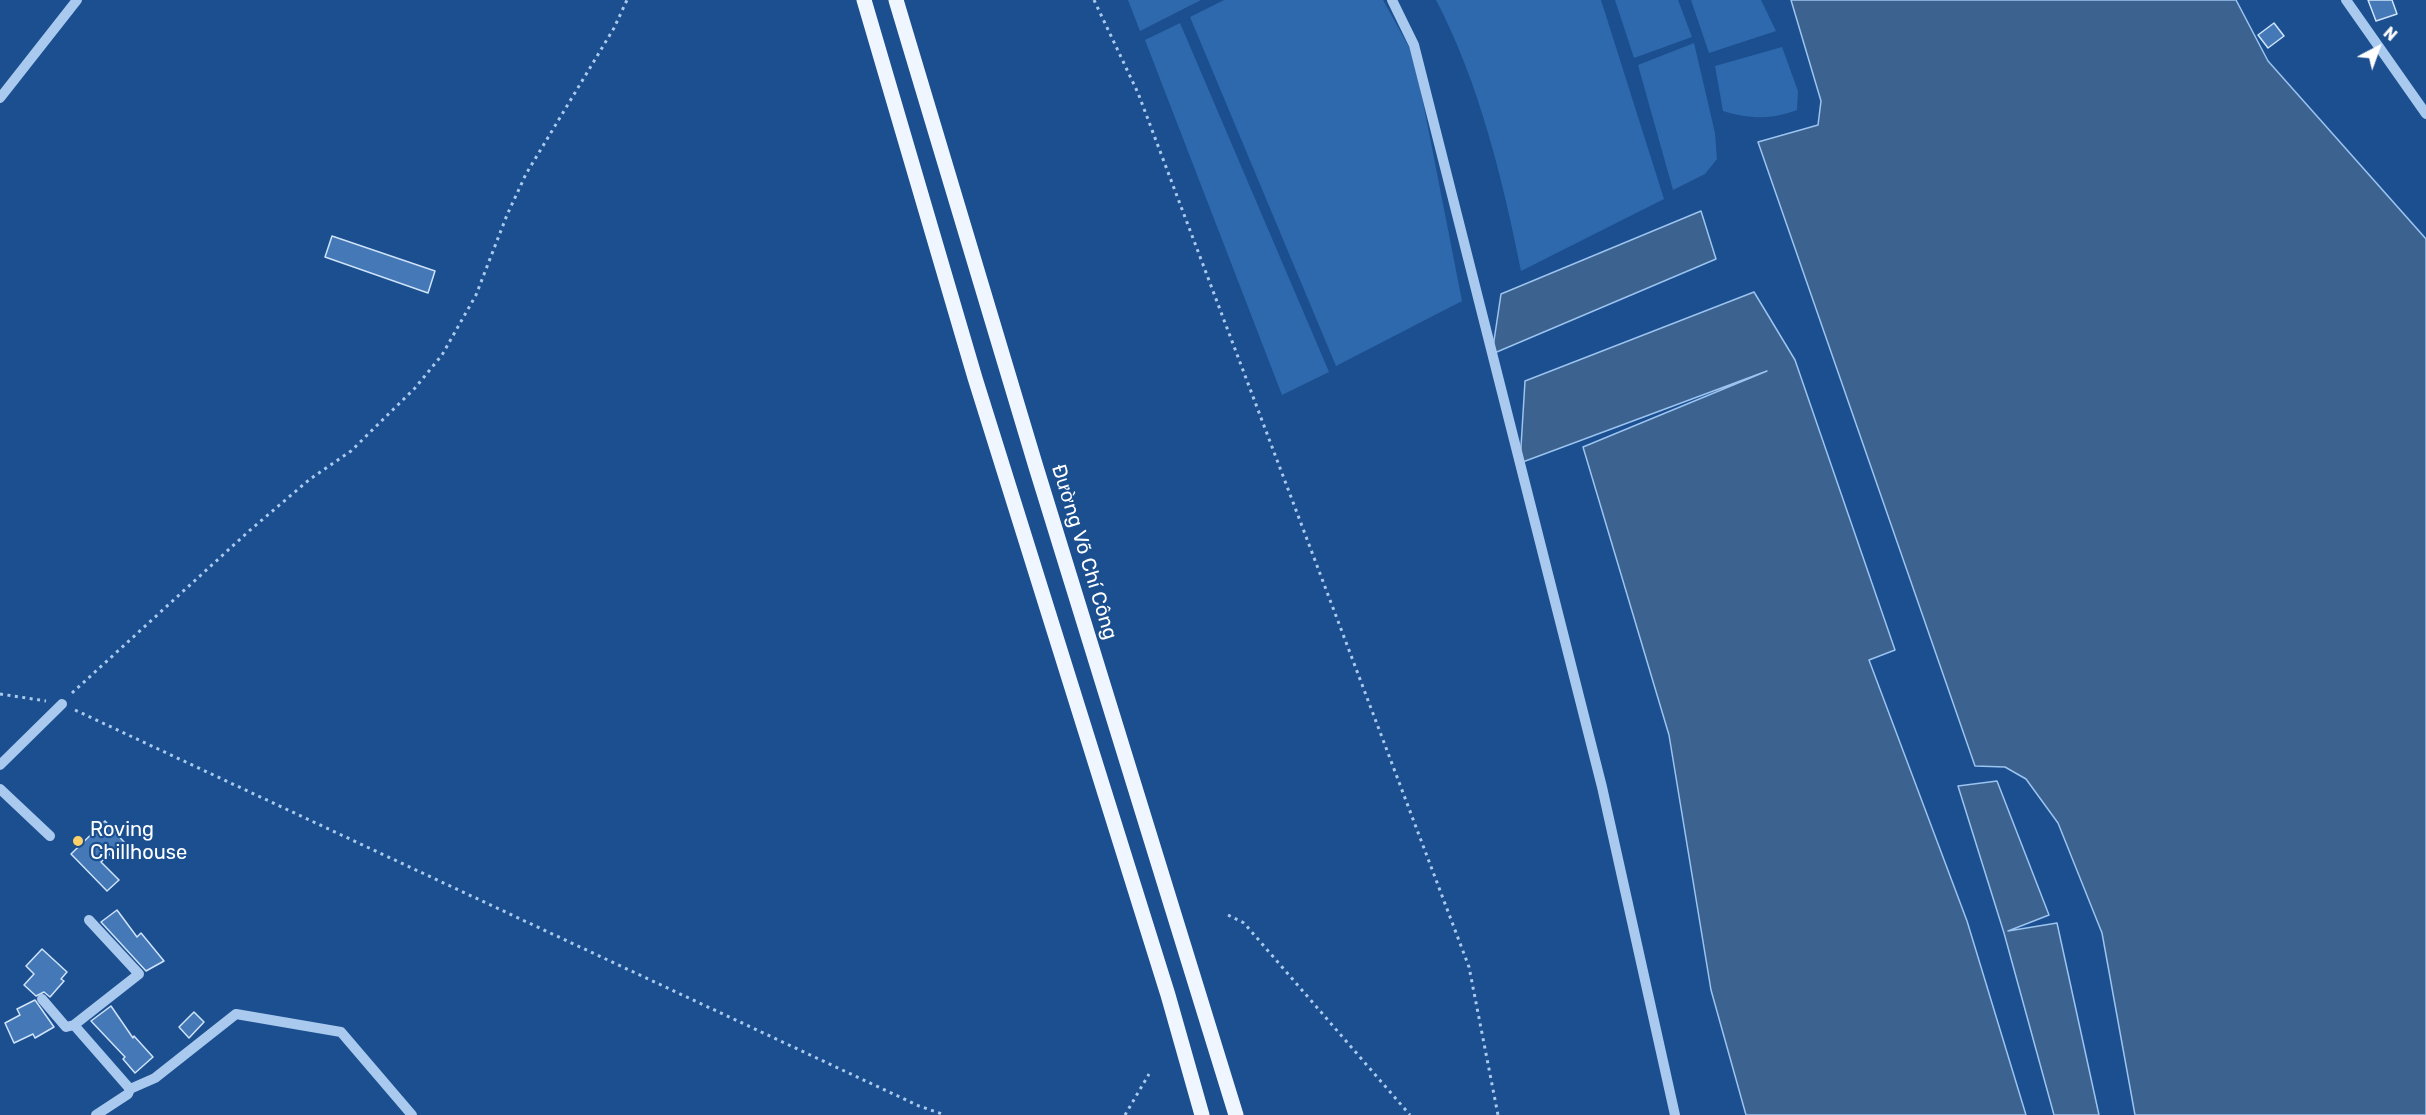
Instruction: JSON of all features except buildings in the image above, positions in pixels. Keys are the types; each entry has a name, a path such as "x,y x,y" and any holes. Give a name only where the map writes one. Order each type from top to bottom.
{"main road":[{"path":"864,0 975,378 1164,984 1202,1115"},
{"name":"Đường Võ Chí Công","path":"896,0 1036,467 1236,1115"}],"street":[{"path":"0,98 77,0"},
{"path":"1392,0 1414,45 1599,776 1675,1115"},
{"path":"2346,0 2426,114"},
{"path":"0,765 62,704"},
{"path":"0,789 50,836"},
{"path":"42,999 66,1027 74,1025 139,974 89,920"},
{"path":"96,1115 128,1094 130,1089 155,1078 236,1014 340,1032 412,1115"},
{"path":"74,1025 130,1089"}],"path":[{"path":"62,704 249,531 310,479 351,451 415,388 442,355 476,295 507,215 526,174 599,54 627,0"},
{"path":"1094,0 1138,93 1469,968 1498,1115"},
{"path":"0,693 62,704 919,1106 945,1115"},
{"path":"1228,915 1244,923 1410,1115"},
{"path":"1125,1115 1149,1074"}],"shaded area":[{"path":"1128,0 1201,0 1140,31"},
{"path":"1224,0 1383,0 1414,56 1462,301 1336,366 1190,17"},
{"path":"1436,0 1601,0 1664,199 1521,271 1488,132 1465,64"},
{"path":"1615,0 1678,0 1692,37 1634,58"},
{"path":"1691,0 1761,0 1776,31 1709,53"},
{"path":"1791,0 2236,0 2268,61 2426,239 2426,1115 2135,1115 2102,933 2058,823 2026,779 2005,767 1975,766 1758,142 1818,125 1821,101"},
{"path":"1180,23 1329,372 1282,395 1145,40"},
{"path":"1694,43 1715,133 1717,159 1705,174 1673,190 1638,65"},
{"path":"1782,47 1798,91 1797,110 1778,116 1760,117 1742,116 1723,111 1715,66"},
{"path":"1701,211 1716,259 1492,354 1501,294"},
{"path":"1754,292 1795,360 1895,650 1869,660 1967,921 2026,1115 1746,1115 1711,990 1669,735 1583,447 1767,371 1520,463 1525,381"},
{"path":"1997,781 2049,915 2008,931 2057,923 2099,1115 2054,1115 2004,933 1958,786"}],"place":[{"name":"Roving Chillhouse","path":"78,841"}]}
